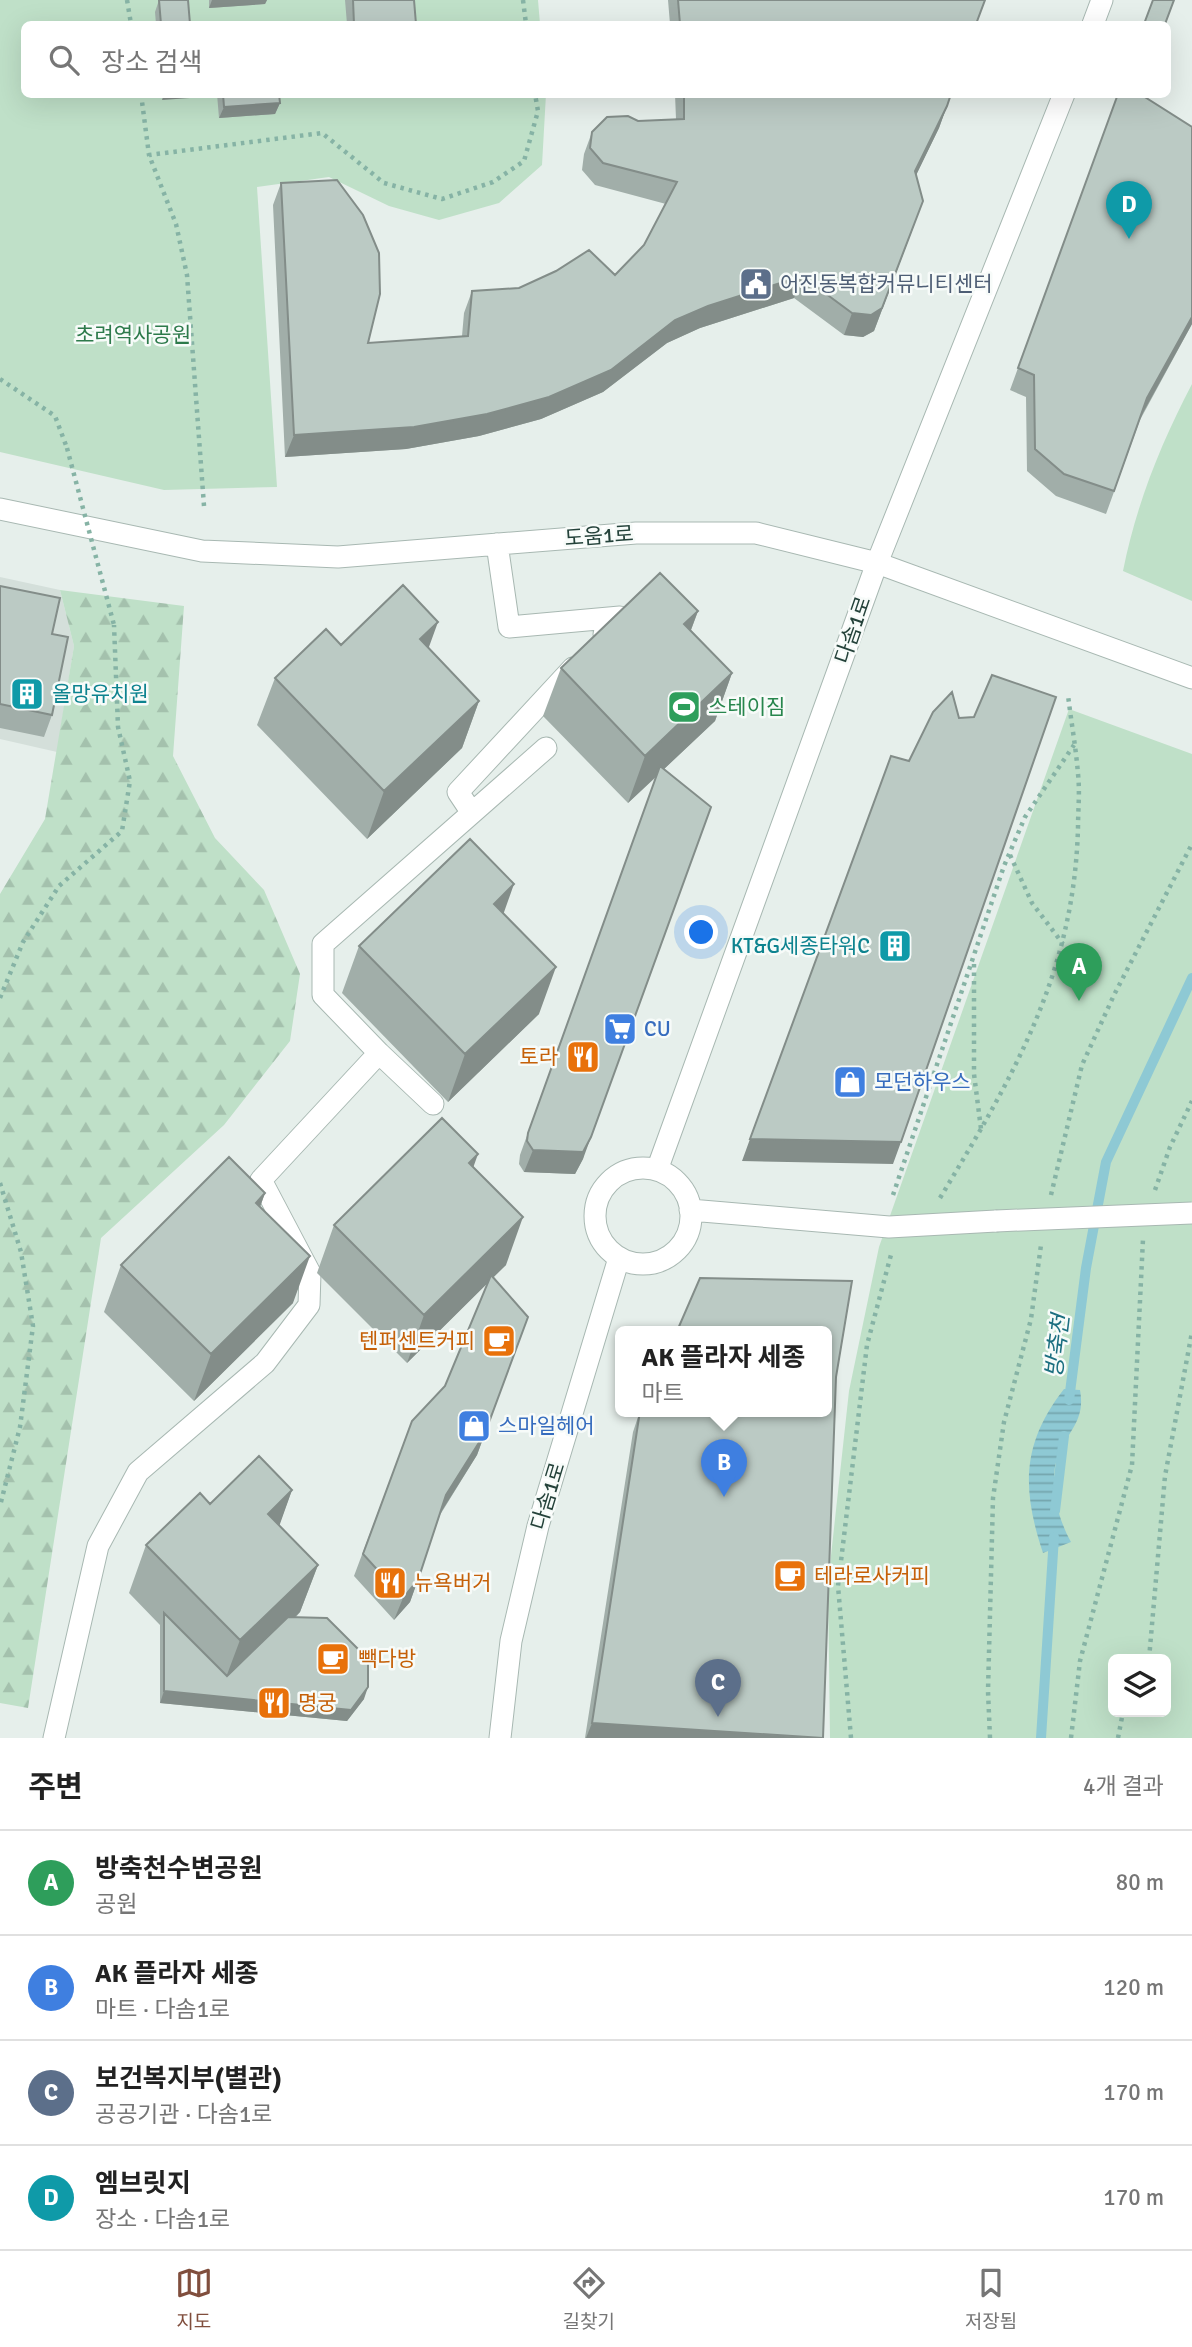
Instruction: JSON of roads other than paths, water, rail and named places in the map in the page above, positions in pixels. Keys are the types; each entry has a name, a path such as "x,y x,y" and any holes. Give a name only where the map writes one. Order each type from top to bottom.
{"street":[{"path":"1094,21 1102,0"},
{"name":"다솜1로","path":"657,1170 877,563 1063,98"},
{"name":"도움1로","path":"0,509 202,551 338,557 636,533 755,533 877,563 1186,676"},
{"path":"472,813 458,792 620,617 509,627 497,544"},
{"path":"433,1104 323,995 323,944 546,748"},
{"path":"54,1738 98,1546 138,1472 265,1363 309,1305 310,1273 261,1180 379,1052"},
{"path":"641,1168 657,1170 672,1178 683,1190 690,1210 687,1236 678,1250 665,1259 649,1264 619,1258 598,1236 595,1220 599,1198 612,1179 625,1171 641,1168"},
{"path":"690,1210 889,1227 1192,1213"},
{"name":"다솜1로","path":"500,1738 512,1641 538,1526 619,1258"}],"water":[{"path":"1064,1389 1080,1390 1081,1400 1079,1415 1060,1451 1054,1473 1055,1497 1071,1542 1043,1553 1031,1509 1030,1468 1040,1429"}],"waterway":[{"name":"방축천","path":"1069,1400 1086,1268 1106,1162 1192,978"},
{"name":"방축천","path":"1055,1511 1064,1436"},
{"name":"방축천","path":"1041,1738 1054,1537"}],"place":[{"name":"엠브릿지","path":"1129,239"},
{"name":"어진동복합커뮤니티센터","path":"756,284"},
{"name":"올망유치원","path":"27,694"},
{"name":"스테이짐","path":"684,707"},
{"name":"KT&G세종타워C","path":"895,946"},
{"name":"방축천수변공원","path":"1079,1001"},
{"name":"CU","path":"620,1029"},
{"name":"토라","path":"583,1057"},
{"name":"모던하우스","path":"850,1082"},
{"name":"텐퍼센트커피","path":"499,1341"},
{"name":"스마일헤어","path":"474,1426"},
{"name":"AK 플라자 세종","path":"724,1497"},
{"name":"테라로사커피","path":"790,1576"},
{"name":"뉴욕버거","path":"390,1583"},
{"name":"빽다방","path":"333,1659"},
{"name":"명궁","path":"274,1703"},
{"name":"보건복지부(별관)","path":"718,1717"}],"park label":[{"name":"초려역사공원","path":"133,335"}]}
